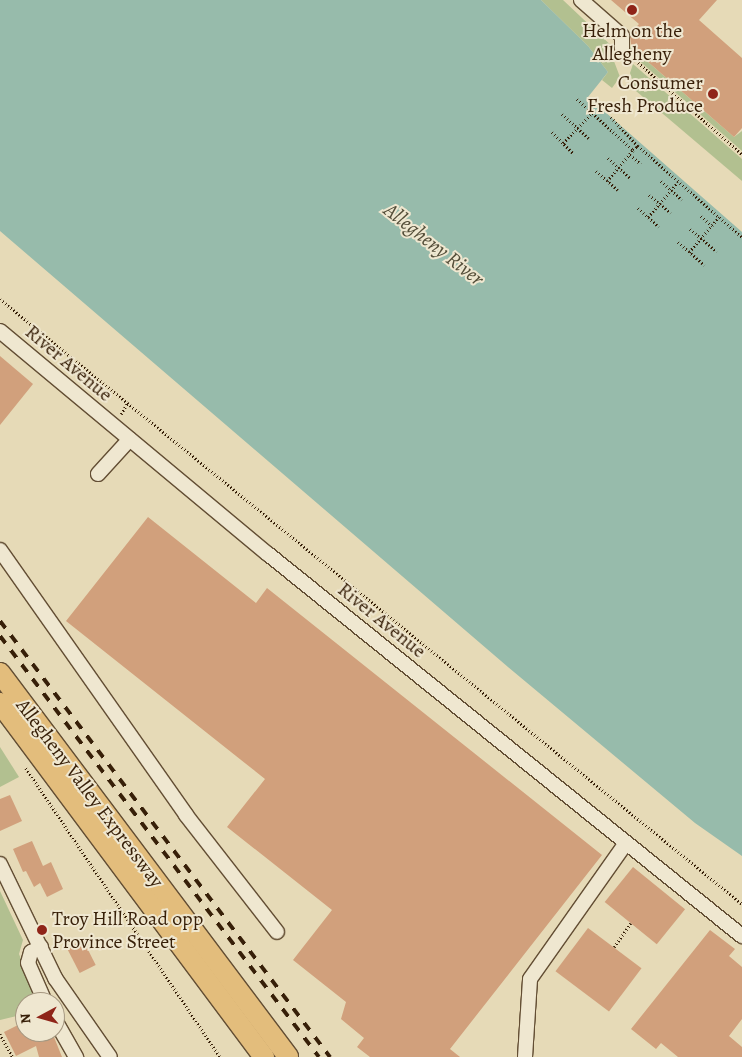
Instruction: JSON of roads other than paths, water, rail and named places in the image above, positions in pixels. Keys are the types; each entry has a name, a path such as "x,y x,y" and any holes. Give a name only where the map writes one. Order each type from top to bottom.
{"highway":[{"name":"Allegheny Valley Expressway","path":"0,673 288,1057"},
{"name":"Allegheny Valley Expressway","path":"0,703 264,1057"}],"street":[{"path":"581,0 622,36 622,49"},
{"name":"River Avenue","path":"0,331 130,439 742,936"},
{"path":"98,474 130,439"},
{"path":"0,550 186,815 276,932"},
{"path":"525,1057 530,979 626,843"},
{"path":"0,864 55,978 110,1057"},
{"path":"40,992 28,963 31,952 41,947"},
{"path":"65,1038 76,1057"}],"water":[{"name":"Allegheny River","path":"0,0 541,0 588,46 608,72 588,97 742,232 742,856 695,823 508,667 0,231"}],"railway":[{"path":"0,621 330,1057"},
{"path":"0,636 319,1057"}],"place":[{"name":"Helm on the Allegheny","path":"632,10"},
{"name":"Consumer Fresh Produce","path":"713,94"},
{"name":"Troy Hill Road opp Province Street","path":"42,930"}]}
